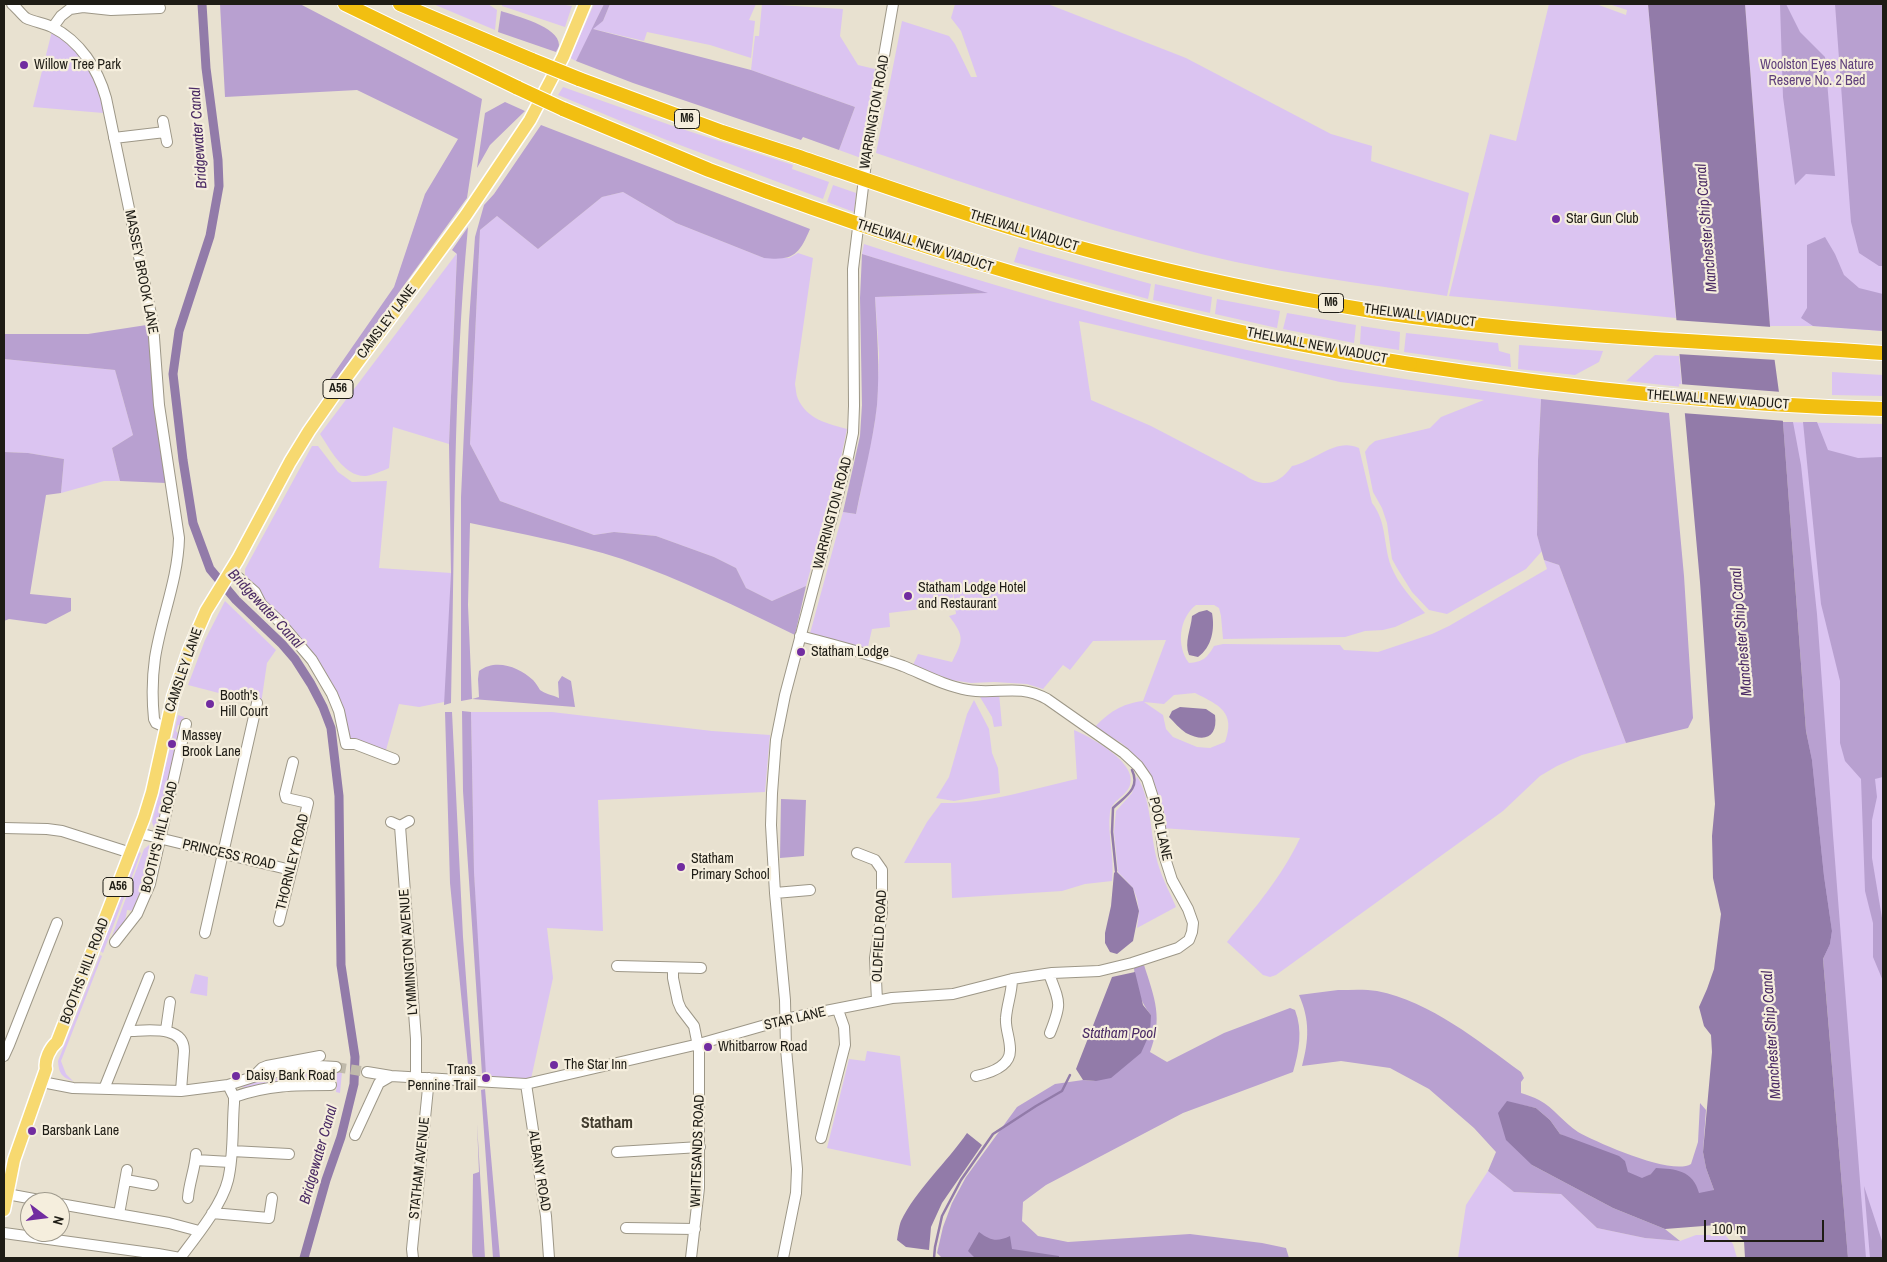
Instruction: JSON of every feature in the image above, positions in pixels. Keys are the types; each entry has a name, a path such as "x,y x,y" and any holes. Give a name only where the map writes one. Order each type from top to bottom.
{"highway":[{"name":"THELWALL NEW VIADUCT","path":"345,4 563,109 675,156 768,192 904,240 1019,276 1195,321 1294,343 1508,379 1656,396 1791,406 1883,408"},
{"name":"THELWALL VIADUCT","path":"400,4 579,79 722,132 993,221 1098,253 1207,280 1372,311 1566,332 1883,353"}],"main road":[{"name":"CAMSLEY LANE","path":"165,727 186,656 203,618 290,462 314,423 346,378 485,189 537,108 563,57 585,4"},
{"name":"BOOTHS HILL ROAD","path":"4,1210 14,1160 46,1069 52,1066 58,1048 57,1042 131,854 152,792 165,727"}],"street":[{"name":"MASSEY BROOK LANE","path":"12,4 25,17 53,28 71,41 92,63 101,80 114,138 153,324 159,405 179,538 178,559 155,657 152,687 154,720 165,727"},
{"name":"WARRINGTON ROAD","path":"786,1019 771,825 776,740 785,695 848,457 852,433 854,406 853,268 867,154 893,4"},
{"path":"53,28 61,16 70,9 84,7 111,10 160,8"},
{"path":"114,138 166,137 163,121"},
{"path":"230,572 255,592 261,604 298,641 312,660 332,694 339,711 346,744 355,744 394,759"},
{"name":"POOL LANE","path":"800,636 874,656 953,686 984,691 1025,690 1034,692 1124,753 1138,766 1147,779 1158,813 1164,855 1172,880 1188,909 1193,923 1192,932 1188,940 1178,948 1132,963 1099,971 1049,974 1012,979 953,994 898,997 877,1001"},
{"path":"205,933 257,703"},
{"name":"BOOTH'S HILL ROAD","path":"115,942 138,914 150,884 186,724"},
{"name":"THORNLEY ROAD","path":"279,921 308,803 286,798 285,794 294,762"},
{"name":"LYMMINGTON AVENUE","path":"400,823 416,1039 416,1077"},
{"path":"4,828 62,831 131,854"},
{"name":"PRINCESS ROAD","path":"138,834 291,870"},
{"name":"OLDFIELD ROAD","path":"857,853 876,860 882,870 883,898 876,958 877,1001"},
{"path":"775,893 810,890"},
{"path":"4,1056 57,923"},
{"path":"617,966 637,972 673,968 701,968"},
{"path":"673,968 678,1002 694,1026 699,1044"},
{"path":"1049,974 1059,1005 1059,1010 1050,1033"},
{"path":"104,1089 149,977"},
{"path":"976,1076 1004,1064 1010,1054 1006,1018 1012,989 1012,979"},
{"name":"STAR LANE","path":"429,1078 526,1084 699,1044 786,1019 877,1001"},
{"path":"166,1030 170,1002"},
{"path":"821,1138 845,1045 844,1027 838,1010"},
{"path":"783,1258 796,1193 798,1169 786,1049 786,1019"},
{"path":"128,1031 166,1030 181,1038 184,1046 180,1091"},
{"name":"WHITESANDS ROAD","path":"691,1258 699,1188 699,1044"},
{"path":"253,1077 262,1068 267,1066 320,1056"},
{"path":"42,1082 66,1087 180,1091 228,1085 253,1077 296,1068 336,1067"},
{"path":"367,1072 391,1076 429,1078"},
{"path":"355,1135 379,1083 391,1076"},
{"name":"STATHAM AVENUE","path":"413,1258 412,1249 429,1078"},
{"name":"ALBANY ROAD","path":"526,1084 546,1216 549,1258"},
{"path":"4,1233 180,1258 221,1199 228,1181 232,1151 234,1097 228,1085"},
{"path":"234,1097 252,1091 283,1085 332,1085"},
{"path":"617,1152 700,1147"},
{"path":"232,1151 289,1154"},
{"path":"188,1198 196,1157 230,1162"},
{"path":"119,1214 127,1175 153,1185"},
{"path":"7,1194 20,1196"},
{"path":"212,1213 269,1218 272,1198"},
{"path":"70,1206 199,1230"},
{"path":"626,1228 695,1229"}],"green space":[{"path":"220,4 300,4 482,99 467,198 337,378 330,379 394,287 425,194 458,139 357,90 225,97"},
{"path":"433,4 488,4 497,10 495,30"},
{"path":"502,4 560,4 572,6 565,27 502,6"},
{"path":"594,4 604,4 593,27 603,21 610,4 756,4 749,20 755,21 751,58 710,45 647,32 644,41 593,29 576,61 570,58"},
{"path":"604,4 610,4 603,21 593,29 751,70 855,107 839,150 803,137 801,140 633,83 576,61"},
{"path":"762,4 843,9 840,36 858,65 875,69 861,158 839,150 855,107 751,70 755,36 759,36"},
{"path":"955,4 1048,4 1186,58 1331,134 1372,146 1371,161 1469,193 1447,296 1283,271 1186,250 1069,217 876,153 902,21 949,36 955,44 971,77 977,77 961,31 951,18"},
{"name":"Star Gun Club","path":"1549,4 1596,4 1626,15 1627,10 1609,4 1648,4 1676,318 1449,296 1490,134 1516,141"},
{"name":"Woolston Eyes Nature Reserve No. 2 Bed","path":"1745,4 1883,4 1883,331 1813,326 1770,326"},
{"path":"1780,4 1786,4 1800,32 1825,57 1835,176 1806,174 1795,185 1783,97"},
{"path":"1835,4 1883,4 1883,266 1879,266 1859,253 1851,222"},
{"path":"501,11 526,19 552,32 557,38 559,45 556,52 498,32"},
{"path":"53,27 71,41 101,80 103,113 33,107"},
{"path":"563,87 673,126 793,165 792,169 829,182 823,199 664,139 558,95"},
{"path":"505,102 525,111 490,145 477,168 485,113"},
{"path":"541,125 810,229 802,245 794,254 782,258 764,258 676,223 623,192 602,197 538,249 497,216 480,230 470,444 500,501 594,535 614,532 656,536 714,557 736,568 746,588 772,601 806,586 795,635 688,585 622,559 566,543 470,523 468,605 472,699 461,701 461,497 475,237 484,205 494,194"},
{"path":"833,185 856,193 854,212 827,202"},
{"path":"623,192 676,223 764,258 789,258 798,253 813,258 795,384 796,394 802,406 812,416 826,423 847,429 839,467 806,586 772,601 746,588 736,568 714,557 656,536 614,532 594,535 500,501 470,444 480,230 497,216 538,249 602,197"},
{"path":"468,227 457,406 451,703 444,705 451,573 449,444 457,254 452,250"},
{"path":"1825,237 1844,275 1859,288 1883,294 1883,331 1813,326 1801,318 1807,308 1807,245"},
{"path":"864,244 1054,302 1198,339 1283,358 1430,383 1541,399 1537,535 1542,551 1526,569 1447,614 1429,610 1412,592 1392,559 1387,523 1382,508 1373,492 1365,452 1375,441 1430,428 1441,417 1484,400 1340,382 1079,321 1091,400 1151,426 1250,478 1263,483 1269,483 1281,478 1292,466 1326,451 1342,445 1359,448 1372,503 1377,510 1382,525 1391,566 1401,585 1425,613 1395,627 1365,631 1345,637 1223,639 1219,608 1214,605 1196,605 1186,617 1181,632 1182,649 1189,663 1198,662 1207,656 1214,646 1223,644 1340,645 1344,650 1378,652 1432,634 1449,626 1547,569 1544,560 1559,565 1626,743 1582,755 1540,776 1503,811 1276,975 1270,977 1263,975 1227,942 1276,879 1300,838 1162,828 1158,795 1148,773 1134,755 1123,745 1094,728 1105,717 1116,710 1128,704 1143,701 1166,640 1093,641 1070,670 1063,665 1043,689 1027,684 971,683 951,680 913,665 918,654 952,662 961,639 958,629 949,616 956,614 953,589 953,605 889,613 890,627 872,629 867,651 809,637 843,512 856,514 874,427 879,354 875,297 986,293 862,254","holes":["1195,693 1204,697 1223,711 1227,716 1228,723 1225,742 1210,748 1197,747 1173,737 1166,729 1163,715 1144,702 1164,704 1174,695"]},
{"path":"1019,247 1151,284 1148,299 1014,262"},
{"path":"457,253 449,444 393,427 389,468 366,476 351,472 338,461 320,434"},
{"path":"862,254 988,293 875,297 878,364 877,405 856,514 843,512 860,436 862,405 860,298"},
{"path":"1155,284 1212,297 1210,313 1153,300"},
{"path":"1217,299 1280,311 1277,328 1215,314"},
{"path":"1287,313 1356,325 1354,343 1283,329"},
{"path":"153,324 166,483 120,481 112,448 133,435 115,370 4,359 4,334 88,334"},
{"path":"1361,326 1400,332 1399,350 1360,344"},
{"path":"1406,333 1498,343 1499,351 1510,354 1511,367 1404,352"},
{"path":"1519,345 1603,351 1599,362 1575,375 1518,369"},
{"path":"1655,355 1679,356 1682,387 1626,381"},
{"path":"4,359 115,370 133,435 112,448 120,481 104,481 61,493 64,459 28,453 4,452"},
{"path":"1832,372 1883,375 1883,396 1832,395"},
{"path":"1541,399 1669,413 1684,576 1693,718 1688,728 1626,743 1559,565 1544,560 1537,535"},
{"path":"1783,422 1883,424 1883,1258 1848,1258"},
{"path":"1783,422 1793,422 1801,465 1817,614 1866,1258 1848,1258 1823,959 1830,944 1832,931 1824,876 1812,760 1806,731"},
{"path":"1803,422 1817,422 1828,450 1858,458 1883,457 1883,777 1875,779 1877,797 1872,820 1872,858 1883,924 1883,981 1873,957 1873,923 1865,891 1861,779 1845,761 1840,743 1840,681 1821,604"},
{"path":"312,446 318,446 338,472 352,482 387,481 379,568 451,573 449,701 419,707 399,704 386,750 350,740 338,700 321,668 299,638 245,576 245,569"},
{"path":"4,452 28,453 64,459 61,493 46,495 30,594 71,598 71,611 46,624 9,619 4,621"},
{"path":"225,601 276,650 267,663 261,704 188,685 205,640"},
{"path":"493,665 500,665 521,671 533,680 544,693 559,698 558,682 562,676 571,681 575,707 472,699 479,697 479,671"},
{"path":"999,693 1002,726 994,727 992,717 980,697 986,694"},
{"path":"974,700 989,729 992,753 998,768 1000,793 954,801 936,798 949,777 967,714"},
{"path":"462,711 471,712 474,872 486,1075 482,1074 463,791"},
{"path":"445,712 452,712 463,937 473,1073 469,1075 450,883"},
{"path":"471,712 552,712 712,731 770,735 765,792 598,800 603,931 547,928 553,978 531,1079 484,1079 474,872"},
{"path":"178,715 184,717 184,720 181,725 178,725 176,731 179,734 159,830 154,828 152,822"},
{"path":"1074,730 1091,738 1111,752 1127,768 1131,777 1128,789 1113,804 1110,812 1112,881 1085,884 1062,891 952,898 951,863 904,863 927,822 941,803 958,803 992,798 1077,779"},
{"path":"1137,776 1148,805 1158,863 1176,907 1137,928 1139,911 1137,899 1133,888 1118,872 1114,832 1116,811 1132,793"},
{"path":"781,799 806,800 804,856 780,858"},
{"path":"149,845 155,846 143,893 134,911 127,910 125,922 109,944 144,849"},
{"path":"139,852 141,853 103,953 100,951"},
{"path":"100,955 102,956 61,1061 66,1074 73,1081 61,1074 58,1061"},
{"path":"1144,965 1154,999 1157,1018 1150,1052 1167,1062 1224,1033 1290,1008 1295,1010 1299,1026 1298,1049 1293,1072 1183,1113 1046,1185 1023,1202 1022,1221 1038,1236 1068,1242 1190,1234 1286,1248 1289,1258 942,1258 937,1253 943,1227 952,1203 966,1177 1017,1107 1055,1084 1083,1080 1096,1081 1151,1015 1141,999 1134,968"},
{"path":"195,974 208,977 207,996 190,993"},
{"path":"1338,990 1377,991 1397,996 1435,1013 1470,1035 1521,1072 1524,1078 1521,1082 1521,1093 1544,1103 1578,1132 1635,1157 1668,1166 1682,1167 1691,1164 1698,1142 1700,1103 1706,1110 1703,1152 1706,1168 1714,1190 1709,1200 1651,1174 1642,1179 1632,1175 1560,1134 1550,1120 1536,1108 1507,1102 1532,1165 1613,1208 1665,1229 1680,1241 1645,1238 1597,1228 1561,1194 1514,1192 1488,1171 1496,1152 1474,1128 1429,1089 1390,1068 1341,1061 1302,1066 1307,1039 1307,1022 1299,995"},
{"path":"867,1051 900,1056 911,1166 827,1148 849,1059 865,1061"},
{"path":"311,1071 342,1072 340,1093 336,1092 336,1080 291,1080 246,1088 242,1087 242,1085 262,1079"},
{"path":"485,1089 500,1258 493,1258 481,1090"},
{"path":"477,1123 485,1258 473,1258 472,1252 473,1174 479,1172"},
{"path":"1488,1171 1514,1192 1561,1194 1597,1228 1645,1238 1680,1241 1696,1235 1725,1235 1733,1244 1737,1258 1458,1258 1466,1205"},
{"path":"1864,1186 1883,1244 1883,1258 1870,1258"}],"water":[{"name":"Manchester Ship Canal","path":"1648,4 1745,4 1770,326 1783,422 1806,731 1812,760 1824,876 1832,931 1830,944 1823,959 1848,1258 1745,1258 1744,1241 1729,1224 1665,1229 1613,1208 1532,1165 1506,1140 1498,1113 1507,1101 1536,1108 1550,1120 1560,1134 1619,1156 1625,1161 1628,1172 1642,1178 1651,1174 1656,1168 1676,1170 1688,1175 1696,1185 1699,1193 1714,1190 1706,1168 1703,1152 1712,1052 1711,1035 1704,1026 1699,1007 1714,969 1721,914 1713,878 1712,836 1715,804 1700,582"},
{"path":"1207,610 1212,613 1213,631 1207,648 1198,657 1189,655 1187,640 1192,616"},
{"path":"1180,707 1206,709 1215,715 1212,733 1204,738 1199,738 1186,733 1169,717 1172,711"},
{"path":"1116,871 1133,888 1139,911 1133,941 1117,954 1110,952 1105,943 1114,873"},
{"name":"Statham Pool","path":"1135,972 1143,1005 1151,1015 1150,1033 1141,1053 1111,1078 1096,1081 1083,1080 1076,1069 1112,977"},
{"path":"967,1133 982,1145 942,1203 931,1227 929,1250 906,1247 897,1240 901,1221 923,1187"},
{"path":"979,1232 994,1240 1010,1236 1012,1249 1059,1256 1059,1258 975,1258 968,1251"}],"pier":[{"path":"1674,320 1772,327 1777,360 1677,354"},
{"path":"1679,384 1782,392 1786,421 1682,413"}],"waterway":[{"name":"Bridgewater Canal","path":"202,4 206,68 218,160 219,186 210,236 179,331 173,374 183,460 193,523 210,569 236,600 282,644 295,659 311,684 331,728 339,796 341,965 355,1057 354,1084 341,1137 326,1180 304,1258"},
{"path":"1116,871 1112,832 1113,808 1133,787 1134,777 1132,770"},
{"path":"934,1258 942,1216 961,1180 993,1134 1062,1091 1070,1075"}],"tunnel":[{"path":"336,1067 367,1072"}],"place":[{"name":"Willow Tree Park","path":"24,65"},
{"name":"Star Gun Club","path":"1556,219"},
{"name":"Statham Lodge Hotel and Restaurant","path":"908,596"},
{"name":"Statham Lodge","path":"801,652"},
{"name":"Booth's Hill Court","path":"210,704"},
{"name":"Massey Brook Lane","path":"172,744"},
{"name":"Statham Primary School","path":"681,867"},
{"name":"Whitbarrow Road","path":"708,1047"},
{"name":"The Star Inn","path":"554,1065"},
{"name":"Daisy Bank Road","path":"236,1076"},
{"name":"Trans Pennine Trail","path":"486,1078"},
{"name":"Barsbank Lane","path":"32,1131"}],"district":[{"name":"Statham","path":"607,1124"}]}
